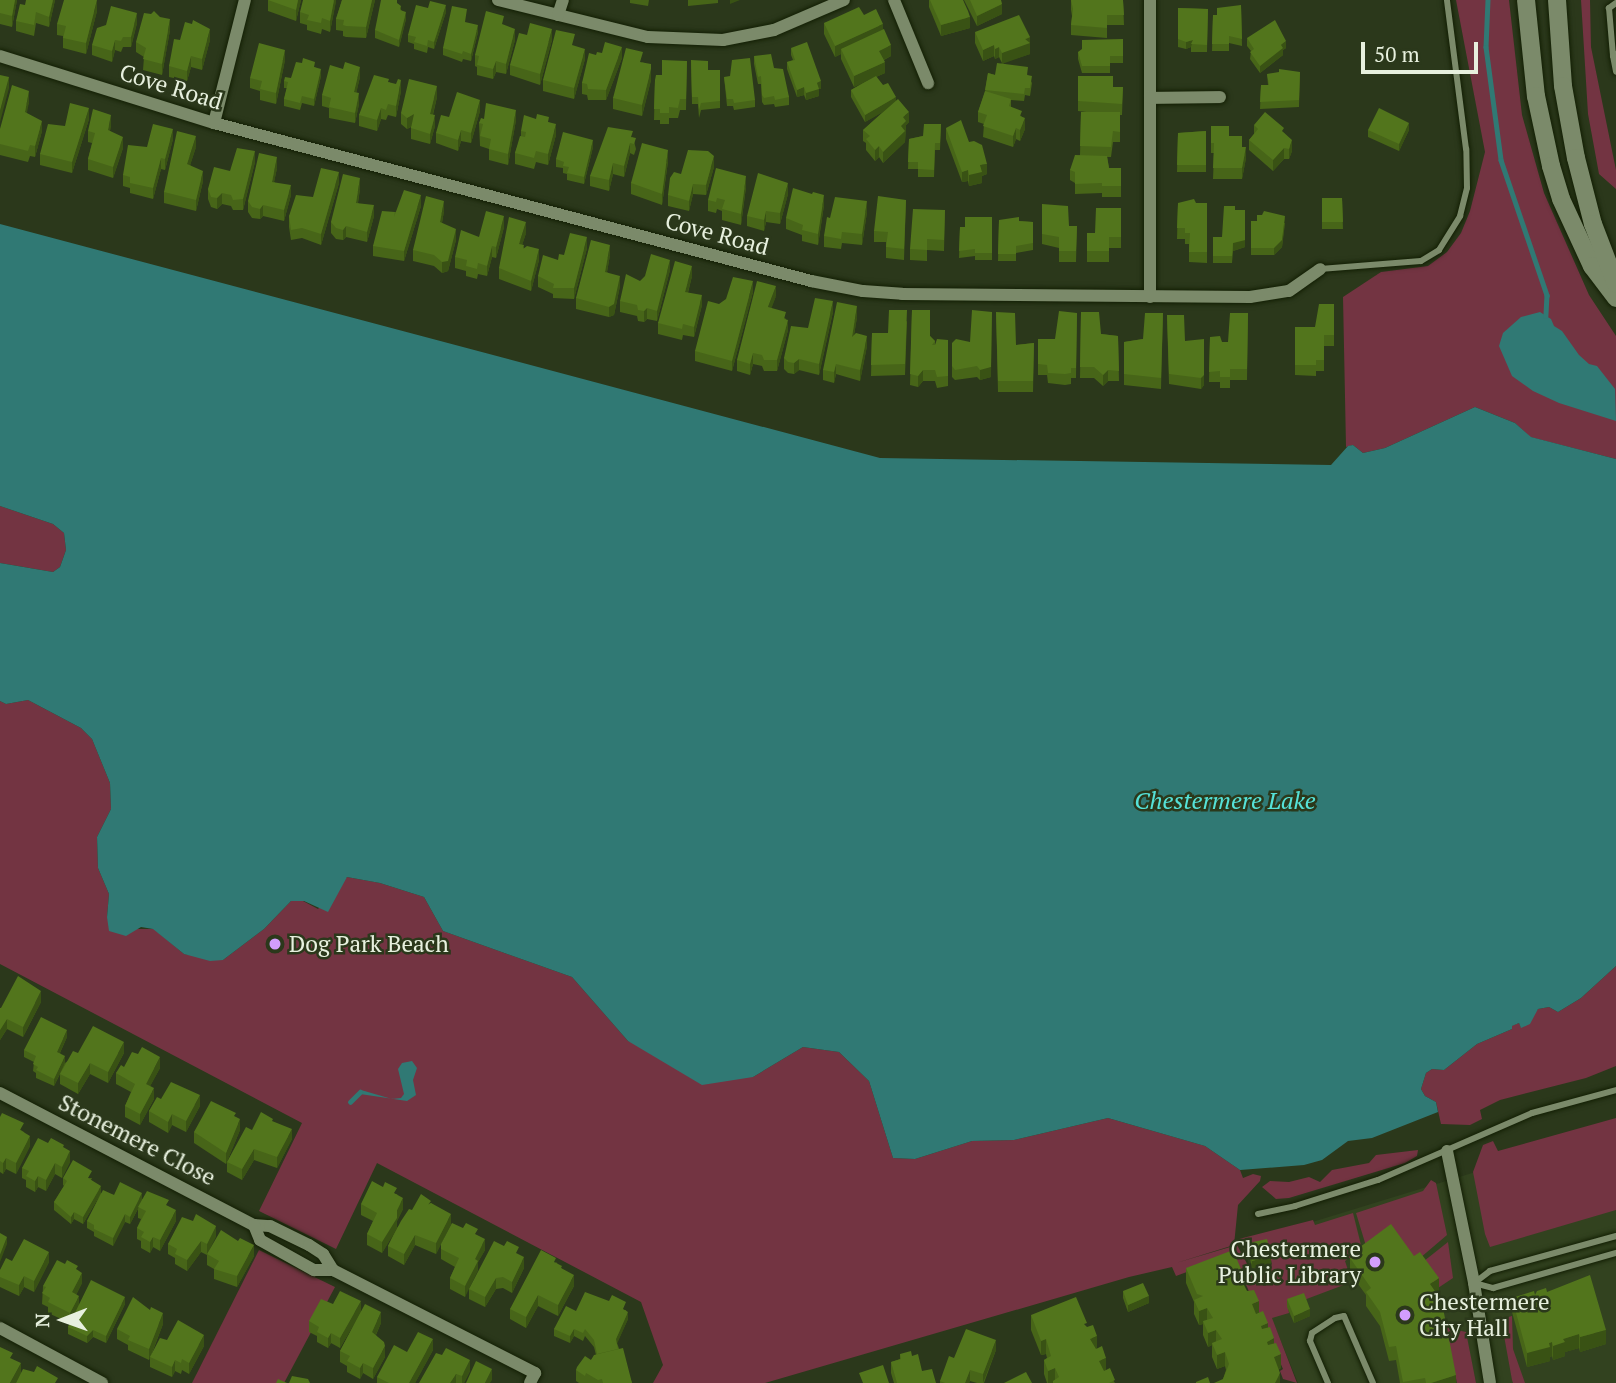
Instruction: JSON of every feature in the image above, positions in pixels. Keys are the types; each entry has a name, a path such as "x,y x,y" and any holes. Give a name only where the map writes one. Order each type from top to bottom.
{"main road":[{"path":"1526,0 1536,96 1550,166 1561,199 1592,266 1616,298"},
{"path":"1557,0 1563,86 1576,158 1593,224 1616,284"}],"street":[{"path":"214,123 245,0"},
{"path":"498,0 648,37 723,40 774,30 844,0"},
{"path":"558,15 562,0"},
{"path":"894,0 928,83"},
{"path":"1150,0 1150,297"},
{"name":"Cove Road","path":"0,56 214,123 799,277 863,291 884,294 1250,297 1289,291 1320,269"},
{"path":"1150,98 1220,97"},
{"name":"Stonemere Close","path":"0,1093 254,1225 270,1226 309,1245 323,1254 333,1270"},
{"path":"1447,1151 1474,1283 1490,1383"},
{"name":"Stonemere Close","path":"254,1225 260,1240 314,1270 333,1270 535,1373 530,1383"},
{"path":"0,1328 102,1383"}],"lane":[{"path":"1320,269 1421,261 1439,250 1460,216 1467,188 1466,149 1447,0"},
{"path":"1616,3 1609,8 1616,72"},
{"path":"1258,1214 1295,1206 1378,1180 1532,1113 1616,1090"},
{"path":"1474,1283 1490,1270 1616,1236"},
{"path":"1474,1283 1493,1288 1616,1253"},
{"path":"1328,1383 1310,1341 1312,1333 1335,1318 1344,1316 1373,1383"}],"shaded area":[{"path":"1456,0 1509,0 1522,115 1544,193 1589,295 1616,336 1616,459 1530,437 1515,423 1475,407 1385,448 1363,453 1353,445 1346,447 1343,297 1381,272 1428,266 1447,252 1461,233 1470,211 1485,152"},
{"path":"1581,0 1590,0 1591,47 1616,170 1616,189 1599,174 1588,114"},
{"path":"0,506 53,524 64,533 66,550 60,567 53,572 0,563"},
{"path":"28,700 81,728 92,739 110,783 111,809 97,837 98,868 109,894 107,917 134,929 154,929 184,954 223,960 264,929 291,901 303,901 318,909 347,877 380,883 424,897 443,931 572,977 628,1041 753,1077 803,1047 839,1052 869,1081 893,1158 915,1159 972,1141 1014,1140 1108,1118 1205,1146 1240,1170 1243,1178 1253,1174 1261,1176 1260,1181 1238,1205 1234,1245 1176,1263 1237,1245 1252,1273 1269,1269 1272,1264 1267,1243 1245,1248 1239,1239 1313,1220 1315,1225 1353,1213 1362,1249 1345,1261 1350,1276 1340,1270 1340,1277 1349,1283 1288,1306 1289,1313 1272,1318 1297,1383 1283,1379 1280,1371 1283,1369 1233,1255 1176,1276 1172,1267 1129,1277 765,1383 653,1383 663,1365 641,1302 377,1163 336,1249 259,1211 302,1123 0,964 0,701 6,704"},
{"path":"1616,966 1616,1066 1586,1078 1500,1100 1480,1110 1482,1119 1470,1125 1441,1124 1436,1102 1425,1096 1421,1089 1426,1073 1432,1069 1444,1070 1477,1044 1512,1029 1511,1026 1519,1023 1521,1027 1538,1009 1549,1007 1558,1012 1581,998"},
{"path":"1616,1118 1616,1210 1490,1247 1473,1172 1483,1145 1493,1141 1498,1151"},
{"path":"1616,1129 1616,1383 1298,1383 1241,1244"},
{"path":"1418,1150 1417,1156 1405,1163 1289,1198 1276,1199 1262,1187 1270,1181 1289,1182 1309,1177 1320,1182 1332,1170 1369,1163 1376,1155"},
{"path":"1431,1180 1436,1183 1447,1235 1413,1264 1366,1246 1356,1213 1423,1191"},
{"path":"1448,1242 1453,1278 1438,1288 1419,1265"},
{"path":"259,1250 335,1287 284,1383 192,1383"},
{"path":"1512,1316 1513,1349 1525,1383 1513,1383 1512,1380 1501,1319"},
{"path":"1448,1322 1449,1328 1466,1332 1476,1383 1457,1383 1445,1324"}],"water":[{"name":"Chestermere Lake","path":"0,224 880,458 1331,465 1348,446 1353,445 1363,453 1385,448 1475,407 1515,423 1531,437 1616,459 1616,966 1581,998 1558,1012 1549,1007 1538,1009 1530,1024 1521,1028 1519,1023 1512,1026 1512,1029 1477,1044 1444,1070 1432,1069 1426,1073 1421,1089 1425,1096 1436,1102 1438,1112 1372,1138 1348,1141 1322,1160 1304,1165 1240,1170 1205,1146 1108,1118 1014,1140 972,1141 915,1159 893,1158 869,1081 839,1052 803,1047 753,1077 702,1085 628,1041 572,977 443,931 424,897 380,883 347,877 328,912 304,901 291,901 264,929 223,960 210,961 184,954 153,929 141,927 126,936 109,931 109,894 98,868 97,837 111,809 110,783 92,739 81,728 28,700 6,704 0,701 0,563 53,572 60,567 66,550 64,533 53,524 0,506"},
{"path":"1540,312 1562,331 1579,355 1589,364 1597,366 1615,389 1616,421 1559,403 1533,391 1512,376 1499,346 1503,333 1521,317"},
{"path":"412,1061 417,1068 413,1080 416,1095 407,1101 393,1099 401,1098 404,1094 398,1069 402,1063"},
{"path":"361,1090 390,1099 360,1094"}],"building":[{"path":"0,0 15,0 12,16 0,13"},
{"path":"26,0 53,0 49,17 36,12 34,25 16,21 20,4 25,5"},
{"path":"64,0 97,0 86,43 63,38 66,26 57,24"},
{"path":"268,0 298,0 296,10"},
{"path":"303,0 334,0 330,21 322,18 321,23 307,20 309,15 300,12"},
{"path":"342,0 372,0 366,27 346,26 343,25 344,20 336,19"},
{"path":"381,0 397,0 401,6 400,10 406,12 399,40 375,30"},
{"path":"930,0 963,0 970,17 941,25"},
{"path":"970,0 1001,0 1002,4 977,16"},
{"path":"1071,0 1123,0 1124,15 1107,15 1107,28 1071,25"},
{"path":"430,1 446,5 434,42 428,40 427,46 414,42 416,37 408,35 416,5 428,8"},
{"path":"1241,5 1242,39 1229,36 1229,44 1212,44 1213,15 1217,15 1217,8"},
{"path":"111,6 137,13 131,37 115,40 112,51 92,45 97,28 106,25"},
{"path":"452,6 467,9 465,22 478,25 471,54 443,48"},
{"path":"859,7 864,15 876,9 883,24 835,46 824,23"},
{"path":"1178,8 1208,9 1207,45 1191,44 1193,40 1186,42 1178,39"},
{"path":"154,11 160,17 170,19 162,64 143,59 146,48 136,42 144,13 151,14"},
{"path":"486,11 504,16 502,24 515,29 506,64 496,61 493,69 477,65 479,56 475,55"},
{"path":"1019,15 1030,37 1025,39 1030,43 1002,53 999,47 995,49 994,45 983,50 975,32"},
{"path":"193,20 210,29 202,59 191,56 187,71 169,66 174,39 180,40 185,22 192,24"},
{"path":"1275,20 1286,41 1281,45 1283,48 1260,66 1250,52 1254,49 1247,38"},
{"path":"530,23 552,29 540,74 510,65 519,33 527,35"},
{"path":"884,29 891,45 879,51 885,62 854,76 841,49"},
{"path":"556,30 575,34 572,45 585,49 574,88 543,80"},
{"path":"1123,39 1123,56 1110,56 1110,66 1082,66 1078,52 1082,49 1082,40"},
{"path":"605,42 622,47 606,90 588,89 587,84 582,83 589,53 602,53"},
{"path":"807,42 821,81 817,83 819,89 806,93 804,87 797,90 787,62 795,60 791,48"},
{"path":"259,43 285,50 276,93 260,89 262,81 250,78"},
{"path":"626,48 643,52 640,62 651,64 642,105 613,98"},
{"path":"771,54 774,68 783,69 789,97 775,100 774,96 764,98 762,95 761,76 758,77 754,56"},
{"path":"303,58 315,62 314,67 321,69 314,99 302,96 300,103 284,99 288,82 284,81 285,77 291,78 296,62 302,63"},
{"path":"750,58 755,100 734,103 733,99 727,99 724,77 730,76 732,60"},
{"path":"662,60 687,61 686,99 680,99 678,108 669,107 669,113 660,113 660,109 654,109 655,80 656,75 662,75"},
{"path":"691,60 708,61 708,70 720,70 720,101 701,103 699,110 698,97 692,97"},
{"path":"345,62 360,67 354,92 359,93 355,113 329,107 331,98 322,95 330,65 343,69"},
{"path":"997,63 1028,67 1027,75 1032,76 1030,88 1025,88 1024,94 985,90 988,73 995,75"},
{"path":"1279,69 1300,72 1299,100 1260,102 1261,85 1269,85 1267,74 1279,72"},
{"path":"0,75 9,77 0,111"},
{"path":"374,75 396,84 398,79 401,80 396,106 388,104 386,110 381,108 377,120 359,115"},
{"path":"876,76 883,85 888,83 896,97 865,115 851,90"},
{"path":"1078,76 1113,76 1113,87 1123,87 1122,104 1078,101"},
{"path":"409,79 437,86 430,114 435,115 430,134 411,128 414,114 407,118 401,113"},
{"path":"12,85 29,91 25,112 42,121 35,146 30,145 28,151 0,144 0,129"},
{"path":"985,91 1011,99 1009,106 1022,111 1020,116 1025,118 1020,130 1016,128 1013,136 983,126 987,115 978,112"},
{"path":"457,92 480,100 471,133 461,130 458,140 436,133 441,115 449,117"},
{"path":"898,99 909,112 903,117 906,121 901,126 905,131 883,152 879,146 875,150 866,139 870,136 863,130"},
{"path":"70,103 89,108 72,162 40,154 48,124 65,126"},
{"path":"486,103 516,110 508,154 489,149 491,139 480,136 483,124 479,123 481,118 484,119"},
{"path":"1379,108 1409,123 1399,144 1368,130"},
{"path":"93,109 111,115 108,130 123,137 113,167 88,159 95,133 88,131"},
{"path":"1081,112 1120,112 1120,132 1113,131 1111,147 1080,146"},
{"path":"1265,112 1284,128 1282,131 1292,140 1289,149 1284,148 1273,160 1249,140 1258,129 1254,125"},
{"path":"537,114 549,117 548,122 556,124 548,154 536,151 534,158 515,153 520,136 525,137 526,132 521,131 524,115 536,119"},
{"path":"961,120 969,142 982,145 987,164 980,165 982,172 969,175 968,170 962,172 946,128"},
{"path":"153,124 173,129 153,188 130,183 130,177 123,175 128,145 147,147"},
{"path":"924,124 941,124 940,143 935,143 934,170 918,169 918,162 908,162 909,139 923,136"},
{"path":"1211,126 1229,126 1229,136 1242,136 1242,147 1246,147 1242,168 1213,168 1214,143 1211,143"},
{"path":"608,127 633,131 631,137 636,138 634,144 630,143 624,166 613,163 609,180 590,176"},
{"path":"177,131 196,136 187,164 203,171 196,200 164,192"},
{"path":"1206,131 1206,165 1177,165 1178,133"},
{"path":"563,132 593,140 584,177 567,173 569,167 563,166 564,162 556,159"},
{"path":"642,143 668,150 662,194 631,183"},
{"path":"237,148 255,151 243,199 233,200 231,195 222,193 217,198 211,197 208,189 214,167 230,171"},
{"path":"688,150 708,151 714,156 706,185 693,184 689,201 668,195 670,178 674,172 681,174"},
{"path":"259,153 277,157 272,182 291,185 284,210 263,205 260,209 252,207 248,201"},
{"path":"1075,155 1107,156 1109,168 1121,168 1121,186 1102,186 1102,183 1075,184 1075,172 1070,170"},
{"path":"321,168 339,172 321,234 302,228 291,230 289,216 296,195 313,197"},
{"path":"716,168 746,176 741,214 722,209 725,200 708,200"},
{"path":"758,173 788,183 780,213 766,211 764,220 747,216"},
{"path":"343,174 360,178 356,203 374,205 367,232 346,226 343,230 336,228 331,222"},
{"path":"793,188 824,195 818,234 802,230 803,225 786,218"},
{"path":"404,190 421,195 404,251 373,246 382,211 395,212 394,217"},
{"path":"426,196 444,201 440,222 456,229 448,261 442,262 434,255 413,250"},
{"path":"878,196 906,200 904,249 886,247 888,232 874,231"},
{"path":"835,197 867,201 862,234 842,232 841,239 824,236 827,217 830,218"},
{"path":"1322,198 1342,198 1343,222 1322,222"},
{"path":"1194,199 1196,203 1207,203 1207,252 1189,252 1190,233 1185,233 1185,228 1177,228 1178,203"},
{"path":"1042,204 1068,206 1069,226 1077,226 1076,251 1059,251 1059,237 1042,234"},
{"path":"1224,206 1245,210 1245,240 1233,243 1232,256 1213,256 1213,237 1222,237"},
{"path":"1096,208 1121,208 1121,237 1109,237 1109,251 1087,251 1087,233 1095,233"},
{"path":"913,209 945,210 944,240 927,239 927,250 910,249"},
{"path":"486,211 504,216 496,247 492,246 487,266 478,263 477,269 466,266 467,260 455,257 461,230 479,237"},
{"path":"1264,211 1285,216 1282,240 1274,248 1251,248 1251,221 1257,221 1257,215 1262,215"},
{"path":"509,217 526,222 519,244 524,245 523,249 527,246 539,249 531,281 499,268"},
{"path":"965,217 992,217 992,253 975,253 975,249 959,251 960,227 965,227"},
{"path":"1019,217 1019,221 1033,222 1033,243 1016,246 1016,254 998,254 999,220"},
{"path":"570,233 587,237 574,288 553,288 554,284 538,276 543,255 558,260 559,254 564,255"},
{"path":"591,240 610,245 605,272 620,276 614,304 609,307 576,298"},
{"path":"651,254 670,260 657,311 647,308 644,311 638,310 637,305 620,301 626,274 640,281 645,276"},
{"path":"675,261 692,266 685,292 702,295 694,327 683,324 682,329 658,323"},
{"path":"733,277 753,281 732,361 695,351 708,301 719,304 726,299"},
{"path":"757,281 776,286 768,307 786,312 784,319 788,320 777,360 764,360 762,355 753,353 750,364 737,360"},
{"path":"815,298 833,301 819,364 799,359 794,363 788,362 784,358 791,326 808,328"},
{"path":"837,302 857,306 852,337 856,333 867,336 860,370 836,364 834,372 823,370"},
{"path":"1319,304 1334,304 1334,335 1324,335 1324,360 1316,360 1316,365 1295,365 1295,327 1315,327"},
{"path":"889,310 907,310 905,364 871,365 872,333 888,333"},
{"path":"912,310 930,310 930,336 935,341 932,345 935,345 937,339 948,340 948,376 937,377 935,370 923,370 918,376 910,374"},
{"path":"972,310 992,312 991,367 980,370 977,366 955,370 952,366 952,343 956,339 970,342"},
{"path":"1059,311 1077,313 1076,368 1071,368 1071,373 1065,374 1048,373 1047,365 1038,364 1038,339 1055,339"},
{"path":"996,312 1015,313 1016,345 1034,343 1033,381 998,381"},
{"path":"1081,312 1099,312 1101,334 1118,336 1119,371 1108,370 1103,375 1094,367 1080,367"},
{"path":"1145,313 1163,313 1161,378 1124,374 1124,342 1143,339"},
{"path":"1230,313 1248,313 1247,369 1230,369 1230,377 1220,377 1220,371 1209,372 1210,337 1220,336 1222,342 1228,342"},
{"path":"1167,315 1184,315 1185,341 1204,339 1204,375 1201,378 1169,374"},
{"path":"18,976 41,991 23,1027 7,1019 0,1030 0,1008"},
{"path":"41,1017 67,1030 57,1052 65,1056 54,1079 36,1070 38,1067 33,1064 36,1056 24,1050"},
{"path":"93,1026 124,1042 108,1072 90,1063 78,1083 60,1074 73,1051 78,1053"},
{"path":"142,1047 160,1057 146,1084 154,1088 140,1114 125,1106 135,1084 116,1073 121,1065 124,1067 132,1052 138,1054"},
{"path":"171,1082 200,1095 186,1121 172,1114 168,1122 149,1111 157,1097 161,1099"},
{"path":"211,1101 236,1113 234,1116 240,1119 226,1153 194,1132"},
{"path":"261,1112 273,1119 272,1121 292,1129 277,1157 254,1149 242,1169 227,1162 246,1127 252,1130"},
{"path":"2,1113 24,1123 20,1130 30,1136 16,1163 6,1158 3,1163 0,1161"},
{"path":"38,1138 48,1143 51,1138 70,1151 62,1167 55,1163 46,1180 38,1176 35,1181 26,1176 29,1171 22,1168"},
{"path":"73,1160 92,1171 88,1178 101,1186 83,1217 74,1212 71,1217 54,1202 67,1181 63,1178"},
{"path":"372,1181 383,1187 385,1182 397,1188 394,1193 403,1198 397,1210 397,1218 382,1242 367,1234 377,1213 361,1204"},
{"path":"120,1182 142,1193 130,1217 125,1214 113,1238 94,1229 94,1225 87,1221 103,1190 114,1195"},
{"path":"147,1191 169,1200 166,1205 176,1210 160,1240 153,1237 150,1242 141,1237 144,1232 137,1228 146,1211 138,1207"},
{"path":"421,1194 431,1201 428,1205 431,1203 451,1214 436,1243 415,1235 404,1254 388,1246 401,1221 409,1209 412,1210"},
{"path":"196,1214 216,1226 207,1244 201,1241 187,1260 175,1254 177,1249 168,1244 182,1217 193,1221"},
{"path":"452,1223 463,1228 466,1223 478,1229 475,1234 485,1239 475,1259 478,1261 465,1286 450,1278 459,1258 441,1249"},
{"name":"Chestermere City Hall","path":"1391,1224 1414,1256 1420,1252 1439,1278 1430,1284 1437,1294 1440,1309 1443,1308 1456,1375 1431,1383 1426,1383 1425,1378 1403,1382 1396,1346 1389,1347 1380,1312 1366,1292 1371,1288 1350,1258"},
{"path":"221,1230 238,1241 240,1238 254,1245 237,1276 214,1269 219,1261 207,1254"},
{"path":"0,1233 7,1237 0,1255"},
{"path":"24,1239 49,1252 34,1281 24,1276 19,1285 0,1277 0,1270 6,1258 12,1261"},
{"path":"1267,1239 1271,1256 1252,1261 1248,1243"},
{"path":"494,1241 504,1246 507,1241 519,1247 516,1253 524,1257 512,1282 503,1277 496,1278 485,1297 469,1289"},
{"path":"541,1250 556,1258 554,1262 574,1275 558,1305 538,1295 526,1317 510,1309"},
{"path":"1233,1250 1246,1281 1243,1283 1247,1291 1254,1290 1259,1301 1252,1304 1256,1314 1263,1311 1268,1323 1261,1326 1262,1329 1270,1327 1274,1338 1267,1342 1268,1345 1276,1343 1281,1354 1274,1357 1280,1373 1275,1383 1214,1383 1223,1379 1229,1364 1225,1352 1217,1355 1212,1343 1222,1339 1216,1330 1208,1333 1203,1321 1213,1318 1207,1308 1199,1311 1194,1300 1203,1296 1197,1294 1186,1268"},
{"path":"57,1260 65,1264 67,1260 78,1266 76,1269 82,1273 72,1292 79,1296 70,1313 48,1302 50,1298 42,1293"},
{"path":"1590,1275 1606,1330 1580,1337 1579,1334 1563,1339 1565,1342 1553,1346 1552,1342 1549,1343 1550,1347 1527,1353 1512,1298 1534,1291 1535,1295 1537,1291 1546,1288 1547,1292"},
{"path":"91,1280 125,1297 106,1336 93,1330 87,1336 68,1327"},
{"path":"1143,1283 1149,1296 1128,1305 1123,1291"},
{"path":"340,1291 361,1301 340,1338 331,1333 328,1338 317,1332 319,1327 309,1321 321,1299 333,1304"},
{"path":"585,1292 609,1301 612,1295 626,1302 623,1309 628,1312 616,1339 618,1349 597,1354 594,1340 585,1329 583,1333 574,1329 570,1336 554,1329 566,1306 576,1311"},
{"path":"1304,1293 1310,1309 1294,1316 1287,1299"},
{"path":"133,1297 150,1310 151,1307 163,1313 149,1349 128,1340 130,1336 117,1329"},
{"path":"1076,1297 1087,1323 1084,1324 1087,1327 1093,1325 1097,1336 1090,1339 1096,1349 1102,1346 1106,1358 1099,1361 1104,1371 1110,1368 1115,1380 1109,1383 1053,1383 1059,1377 1055,1368 1048,1371 1044,1360 1051,1356 1046,1339 1041,1341 1031,1315"},
{"path":"365,1304 381,1312 372,1332 385,1346 373,1368 363,1363 360,1368 347,1361 350,1356 340,1351"},
{"path":"178,1320 204,1335 189,1363 182,1359 181,1363 175,1360 172,1367 150,1357 160,1338 167,1340"},
{"path":"966,1329 996,1340 983,1374 970,1370 965,1383 940,1381 949,1356 954,1358"},
{"path":"418,1332 433,1339 409,1383 389,1383 377,1377 394,1345 407,1352"},
{"path":"0,1347 13,1353 10,1358 21,1363 10,1383 0,1383"},
{"path":"446,1348 470,1360 462,1376 456,1374 450,1383 419,1383 436,1353 442,1355"},
{"path":"623,1348 632,1383 603,1383 602,1379 598,1380 586,1373 585,1376 576,1370 585,1356 591,1360 594,1355"},
{"path":"911,1351 912,1356 918,1354 922,1371 932,1369 936,1383 897,1383 891,1362 901,1359 900,1354"},
{"path":"476,1361 492,1369 485,1383 466,1383"},
{"path":"883,1365 889,1383 863,1383 859,1373"},
{"path":"37,1366 58,1378 55,1383 16,1383 23,1369 34,1372"},
{"path":"1026,1372 1032,1383 1004,1383"},
{"path":"292,1376 308,1379 310,1383 289,1383"},
{"path":"1208,1377 1210,1383 1196,1383 1196,1382"}],"waterway":[{"path":"1488,0 1486,47 1501,160 1547,295 1546,316"},
{"path":"350,1102 360,1092"}],"place":[{"name":"Dog Park Beach","path":"275,944"},
{"name":"Chestermere Public Library","path":"1375,1262"},
{"name":"Chestermere City Hall","path":"1405,1315"}]}
